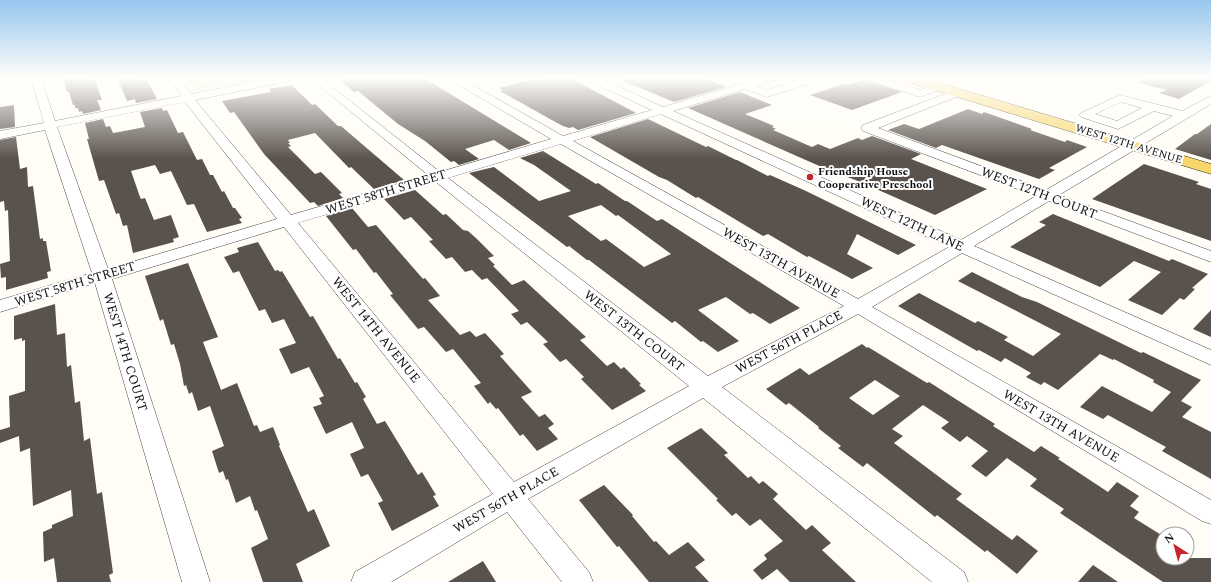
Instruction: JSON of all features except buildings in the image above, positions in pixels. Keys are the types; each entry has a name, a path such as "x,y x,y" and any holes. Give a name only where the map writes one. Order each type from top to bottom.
{"main road":[{"name":"WEST 12TH AVENUE","path":"1001,105 1211,169"}],"street":[{"name":"WEST 14TH COURT","path":"44,105 102,276 196,582"},
{"path":"0,135 151,105"},
{"name":"WEST 14TH AVENUE","path":"194,105 289,221 509,497 579,582"},
{"name":"WEST 13TH COURT","path":"349,105 954,582"},
{"name":"WEST 13TH AVENUE","path":"500,105 857,306 1211,513"},
{"name":"WEST 12TH LANE","path":"651,105 962,247 1211,358"},
{"name":"WEST 58TH STREET","path":"0,306 681,105"},
{"path":"870,113 888,119 924,105"},
{"path":"1106,105 1085,116 1118,125 1152,107"},
{"path":"1145,105 1183,115"},
{"name":"WEST 56TH PLACE","path":"365,582 509,497 705,387 857,306 962,247 1200,105"},
{"name":"WEST 12TH COURT","path":"888,119 867,128 1211,257"}],"place":[{"name":"Friendship House Cooperative Preschool","path":"810,177"}]}
